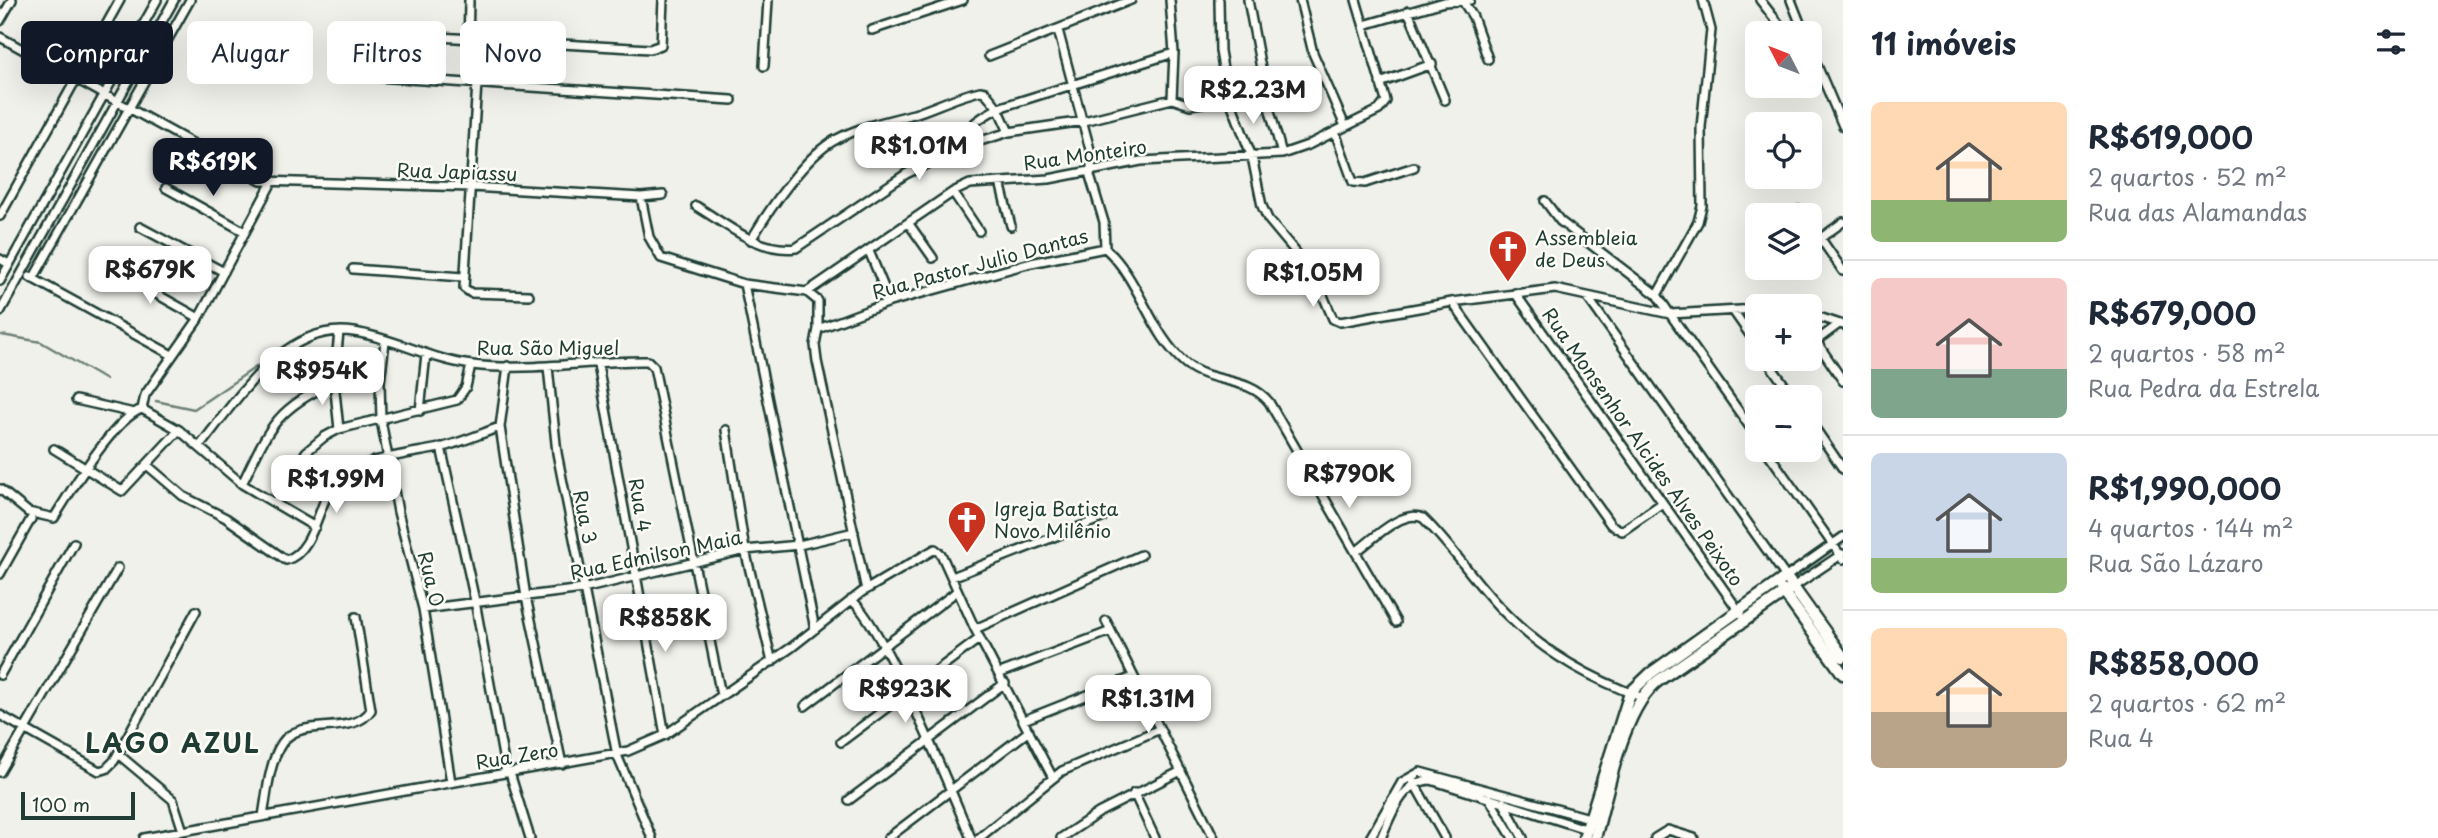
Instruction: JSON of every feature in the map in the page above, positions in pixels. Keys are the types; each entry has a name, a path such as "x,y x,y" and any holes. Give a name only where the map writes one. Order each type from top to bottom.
{"street":[{"path":"0,21 12,0"},
{"path":"110,21 121,0"},
{"path":"0,281 157,0"},
{"path":"0,312 174,0"},
{"path":"33,279 190,0"},
{"path":"468,21 469,0"},
{"path":"566,44 650,50 661,45 663,0"},
{"path":"764,66 768,0"},
{"path":"872,30 938,4 963,0"},
{"path":"989,55 1131,0"},
{"path":"1170,0 1174,53 1172,99"},
{"path":"1219,0 1220,51 1227,92 1252,157 1262,206 1315,277 1331,318 1338,322 1355,320 1452,302 1555,289 1670,314 1745,311"},
{"path":"1248,0 1267,100 1282,154"},
{"path":"1300,0 1313,53 1345,126"},
{"path":"1356,0 1380,83 1432,64"},
{"path":"1414,0 1412,10 1445,100"},
{"path":"1364,25 1451,0 1467,1 1488,59"},
{"path":"1760,0 1777,21"},
{"path":"1791,0 1799,21"},
{"path":"1657,295 1701,213 1701,127 1711,30 1705,1"},
{"path":"1058,30 1093,157 1091,183 1104,222 1105,248"},
{"name":"Rua Japiassu","path":"0,37 21,48"},
{"path":"961,147 964,132 981,117 998,108 1174,53"},
{"path":"1822,81 1843,126"},
{"name":"Rua Monteiro","path":"807,292 953,192 970,184 1049,179 1141,161 1282,154 1379,110 1386,101 1380,83"},
{"path":"0,216 75,84"},
{"name":"Rua Japiassu","path":"86,84 251,178 272,182 471,187 641,197 663,195"},
{"path":"477,84 464,288 471,293 528,295"},
{"path":"492,84 732,100"},
{"path":"751,240 784,191 813,157 835,140 884,119 913,114 980,91 985,92 998,108 1009,132"},
{"path":"696,206 751,240 782,250 796,248 906,174 961,147 1009,132 1084,121 1172,99 1190,105 1227,92"},
{"path":"1335,132 1353,182 1365,183 1413,167"},
{"path":"1000,181 1011,226"},
{"path":"142,410 145,395 199,318 272,182"},
{"path":"166,188 245,232"},
{"path":"953,192 979,231"},
{"path":"641,197 649,237 661,258 744,284 807,292 818,301 817,361 854,532 864,591 861,607"},
{"path":"1545,201 1560,221 1657,295 1745,420"},
{"path":"1822,236 1843,222"},
{"path":"908,224 933,258"},
{"path":"140,227 224,272"},
{"path":"1822,239 1843,271"},
{"name":"Rua Pastor Julio Dantas","path":"818,329 890,302 1031,263 1105,248 1121,265 1167,340 1185,363 1199,371 1261,392 1276,412 1396,622"},
{"path":"869,251 890,302"},
{"path":"0,259 9,264"},
{"path":"353,269 463,277"},
{"path":"114,270 199,318"},
{"path":"23,274 172,355"},
{"path":"744,284 815,629"},
{"name":"Rua Monsenhor Alcides Alves Peixoto","path":"1515,293 1745,620"},
{"path":"1588,297 1782,581 1843,657"},
{"path":"1452,302 1611,525 1622,531 1661,503"},
{"path":"1734,312 1745,328"},
{"path":"1822,318 1841,324"},
{"path":"1822,337 1841,324"},
{"name":"Rua São Miguel","path":"199,447 260,372 300,341 339,332 352,331 471,365 548,367 648,361 654,367 692,562"},
{"path":"339,332 334,382 339,429"},
{"name":"Rua 0","path":"385,342 380,382 381,420 387,458 423,609 451,782"},
{"path":"1822,350 1843,381"},
{"path":"420,411 426,354"},
{"path":"275,503 306,452 339,429 457,400 466,387 471,365"},
{"name":"Rua 4","path":"598,365 665,735"},
{"path":"508,366 500,427 527,597 562,764"},
{"name":"Rua 3","path":"548,367 557,453 617,755 652,838"},
{"path":"242,484 266,433 288,406 334,382"},
{"path":"76,400 134,413"},
{"path":"0,489 29,512 54,518 85,467 134,413 142,410 179,430 242,484 315,527"},
{"path":"147,465 183,496 226,518 286,560 300,550 315,527 337,480 351,471 387,458 441,447 500,427"},
{"path":"54,449 122,491 179,430"},
{"path":"726,430 745,550 772,662"},
{"path":"1822,438 1843,469"},
{"path":"441,447 475,601 508,773 530,838"},
{"path":"1595,819 1629,720 1649,688 1842,556 1775,462"},
{"path":"1357,551 1399,520 1409,516 1423,518 1507,616 1541,645 1587,674 1641,697"},
{"path":"1053,778 975,629 952,577 1101,518"},
{"path":"0,574 31,519"},
{"name":"Rua Edmilson Maia","path":"423,609 583,589 638,578 745,550 799,545 854,532"},
{"path":"1381,838 1401,798 1415,783 1431,780 1489,797 1591,834 1630,693 1651,673 1843,537"},
{"path":"0,675 74,543"},
{"name":"Rua Zero","path":"144,838 617,755 665,735 772,662 864,591 933,550 940,554 952,577"},
{"path":"975,629 1141,555"},
{"path":"692,562 721,695"},
{"path":"0,772 118,568"},
{"path":"1789,590 1843,674"},
{"path":"805,706 957,592"},
{"path":"851,600 861,607 883,648 971,838"},
{"path":"0,715 99,771 111,766 196,611"},
{"path":"263,817 276,755 288,736 359,720 371,710 356,617"},
{"path":"1106,621 1214,838"},
{"path":"1000,673 1111,631"},
{"path":"841,742 980,638"},
{"path":"1024,720 1133,677"},
{"path":"849,800 1005,683"},
{"path":"979,838 1053,778 1091,756 1160,729"},
{"path":"888,838 1030,732"},
{"path":"118,754 173,800 183,831"},
{"path":"1061,838 1133,793 1181,771"},
{"path":"1370,838 1394,792 1409,775 1429,772 1595,819"},
{"path":"1409,775 1445,838"},
{"path":"1484,788 1513,838"},
{"path":"1496,792 1522,838"},
{"path":"1133,793 1155,838"},
{"path":"1658,835 1668,830 1694,838"}],"waterway":[{"path":"2,335 41,342 106,380"},
{"path":"156,401 194,409 275,354"}],"place":[{"name":"Assembleia de Deus","path":"1508,283"},
{"name":"Igreja Batista Novo Milênio","path":"967,554"}],"district":[{"name":"LAGO AZUL","path":"173,744"}]}
